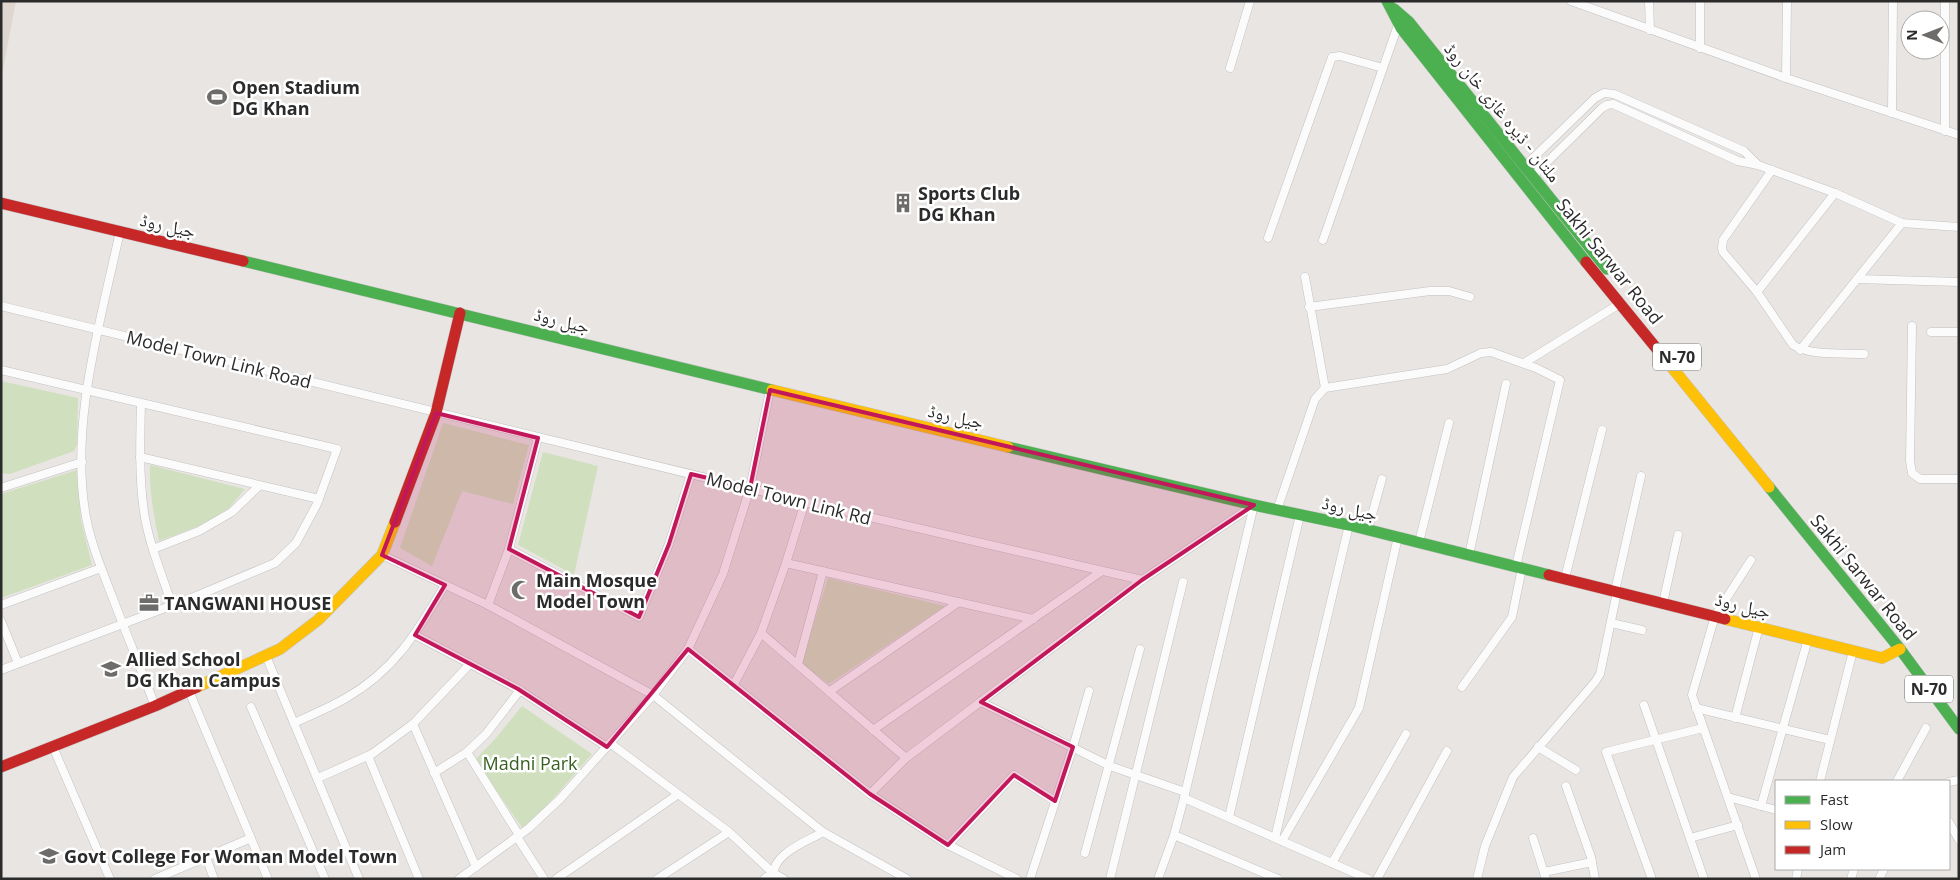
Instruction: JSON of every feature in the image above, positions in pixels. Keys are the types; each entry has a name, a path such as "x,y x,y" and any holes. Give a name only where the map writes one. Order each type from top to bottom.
{"main road":[{"name":"Sakhi Sarwar Road","path":"1389,4 1399,24 1515,174 1584,248 1629,300 1801,519 1959,729"},
{"name":"ملتان - ڈیرہ غازی خان روڈ","path":"1389,4 1410,22 1533,176 1584,248 1613,276"},
{"name":"جیل روڈ","path":"1,203 460,313 770,390 1254,505 1349,525 1882,658 1900,649"},
{"name":"N-70","path":"1629,300 1702,395"},
{"path":"1,767 155,706 280,650 318,620 382,555 436,413 460,313"},
{"name":"N-70","path":"1801,519 1907,642 1959,711"}],"street":[{"path":"1230,68 1250,1"},
{"path":"1571,1 1786,78 1959,135"},
{"path":"1649,1 1650,30"},
{"path":"1700,1 1700,48"},
{"path":"1786,78 1787,1"},
{"path":"1892,113 1893,1"},
{"path":"1945,1 1945,131"},
{"path":"1323,240 1399,24"},
{"path":"1268,238 1332,57 1340,56 1383,68"},
{"path":"1525,166 1600,95 1614,94 1744,151 1758,164"},
{"path":"1533,176 1605,106 1613,104 1738,162 1758,164 1835,193 1902,223 1959,226"},
{"path":"1581,112 1591,119"},
{"path":"1679,134 1684,124"},
{"path":"1772,170 1722,243 1723,252 1757,292 1793,345 1800,350 1864,354"},
{"path":"1757,292 1835,193"},
{"path":"1800,350 1902,223"},
{"path":"120,231 86,391 82,462 86,517 101,568 155,706"},
{"path":"1305,278 1325,388"},
{"path":"1856,279 1959,282"},
{"path":"1310,307 1430,291 1449,291 1470,297"},
{"path":"1524,363 1629,300"},
{"name":"Model Town Link Road","path":"1,306 436,413"},
{"path":"1912,326 1910,462 1912,473 1920,479 1959,479"},
{"path":"1930,332 1959,332"},
{"path":"1277,510 1315,399 1325,388 1447,370 1482,353 1491,352 1524,363 1560,380 1519,567 1512,617 1462,687"},
{"path":"1,370 337,449 319,499 296,543 276,563 1,670"},
{"path":"1469,555 1506,384"},
{"path":"460,879 529,828 560,799 653,695 688,649 723,574 750,488 770,390"},
{"path":"141,404 140,457 144,513 153,549 172,605"},
{"name":"Model Town Link Rd","path":"436,413 805,502 1142,580"},
{"path":"1419,542 1449,423"},
{"path":"1565,578 1602,430"},
{"path":"488,605 509,548 538,438"},
{"path":"140,457 319,499"},
{"path":"1,488 82,462"},
{"path":"509,548 639,617 670,544 691,474"},
{"path":"1477,879 1485,846 1513,777 1600,674 1640,476"},
{"path":"1368,530 1382,479"},
{"path":"153,549 199,531 232,512 259,486"},
{"path":"733,686 762,633 805,502"},
{"path":"870,794 906,758 1142,580 1254,505"},
{"path":"1158,879 1174,835 1254,505"},
{"path":"1229,818 1300,515"},
{"path":"1278,840 1349,525"},
{"path":"1663,603 1678,535"},
{"path":"1278,840 1359,708 1398,537"},
{"path":"382,555 488,605 653,695 823,832 908,879"},
{"path":"1752,560 1714,616 1692,695 1756,879"},
{"path":"786,563 1033,619"},
{"path":"1,605 101,568"},
{"path":"798,664 823,571"},
{"path":"873,730 1102,571"},
{"path":"1110,879 1183,582"},
{"path":"294,723 346,698 371,682 415,636 445,584"},
{"path":"830,691 959,602"},
{"path":"1,621 18,663"},
{"path":"1611,623 1642,630"},
{"path":"1735,718 1759,627"},
{"path":"762,633 906,758"},
{"path":"415,636 520,690 608,745 729,832 773,876 784,879"},
{"path":"1761,806 1808,639"},
{"path":"688,649 870,794 948,845 1017,879"},
{"path":"1085,853 1140,649"},
{"path":"1820,780 1853,651"},
{"path":"266,656 359,879"},
{"path":"318,778 368,756 414,724 470,664"},
{"path":"434,773 467,752 486,734 520,690"},
{"path":"1030,879 1073,747 1089,690"},
{"path":"189,691 268,879"},
{"path":"981,702 1110,766 1184,795 1229,818 1368,879"},
{"path":"1644,705 1654,740 1704,879"},
{"path":"251,706 324,879"},
{"path":"1696,708 1830,740"},
{"path":"414,724 476,867"},
{"path":"1652,879 1606,752 1703,728"},
{"path":"1898,780 1926,728"},
{"path":"1332,863 1406,734"},
{"path":"53,747 110,879"},
{"path":"1538,747 1576,770"},
{"path":"1377,879 1447,751"},
{"path":"467,752 544,879"},
{"path":"368,756 419,879"},
{"path":"948,845 1014,775 1056,801"},
{"path":"1566,786 1592,862 1595,879"},
{"path":"556,879 677,795"},
{"path":"1728,797 1775,810"},
{"path":"1950,824 1959,840"},
{"path":"1690,838 1738,825"},
{"path":"657,879 729,832"},
{"path":"764,879 773,876 782,855 823,832"},
{"path":"1174,835 1278,879"},
{"path":"155,879 165,877 250,838"},
{"path":"1533,838 1545,876 1592,862"},
{"path":"206,857 214,879"}],"highlighted area":[{"path":"770,390 1254,505 1142,580 981,702 1073,747 1055,801 1014,775 948,845 870,794 688,649 607,747 518,689 415,635 445,585 382,555 436,413 538,438 509,549 639,617 669,544 691,474 750,488"}],"shaded area":[{"path":"1,1 16,1 1,80"}],"green space":[{"path":"1,381 78,398 77,445 74,451 10,474 1,473"},
{"path":"443,423 529,445 513,504 462,491 432,566 400,548"},
{"path":"543,452 598,466 574,575 518,545"},
{"path":"150,465 245,489 229,508 204,524 159,541 151,494"},
{"path":"77,470 81,520 92,565 1,598 1,494"},
{"path":"828,578 945,606 829,684 801,664"},
{"name":"Madni Park","path":"522,706 592,754 539,815 523,829 475,760"}],"traffic: fast":[{"path":"1387,1 1401,28 1586,262"},
{"path":"1394,9 1409,22 1607,269"},
{"path":"243,261 772,390"},
{"path":"1008,447 1254,505 1349,525 1549,575"},
{"path":"1769,487 1900,649 1959,729"}],"traffic: slow":[{"path":"1670,365 1769,487"},
{"path":"772,390 1008,447"},
{"path":"197,687 280,649 318,620 382,555 395,522"},
{"path":"1725,619 1882,658 1900,649"}],"traffic: jam":[{"path":"1,203 243,261"},
{"path":"1586,262 1670,365"},
{"path":"395,522 436,413 460,313"},
{"path":"1549,575 1725,619"},
{"path":"1,767 155,706 197,687"}],"place":[{"name":"Open Stadium DG Khan","path":"217,97"},
{"name":"Sports Club DG Khan","path":"903,203"},
{"name":"Main Mosque Model Town","path":"521,590"},
{"name":"TANGWANI HOUSE","path":"149,603"},
{"name":"Allied School DG Khan Campus","path":"111,669"},
{"name":"Govt College For Woman Model Town","path":"49,856"}]}
